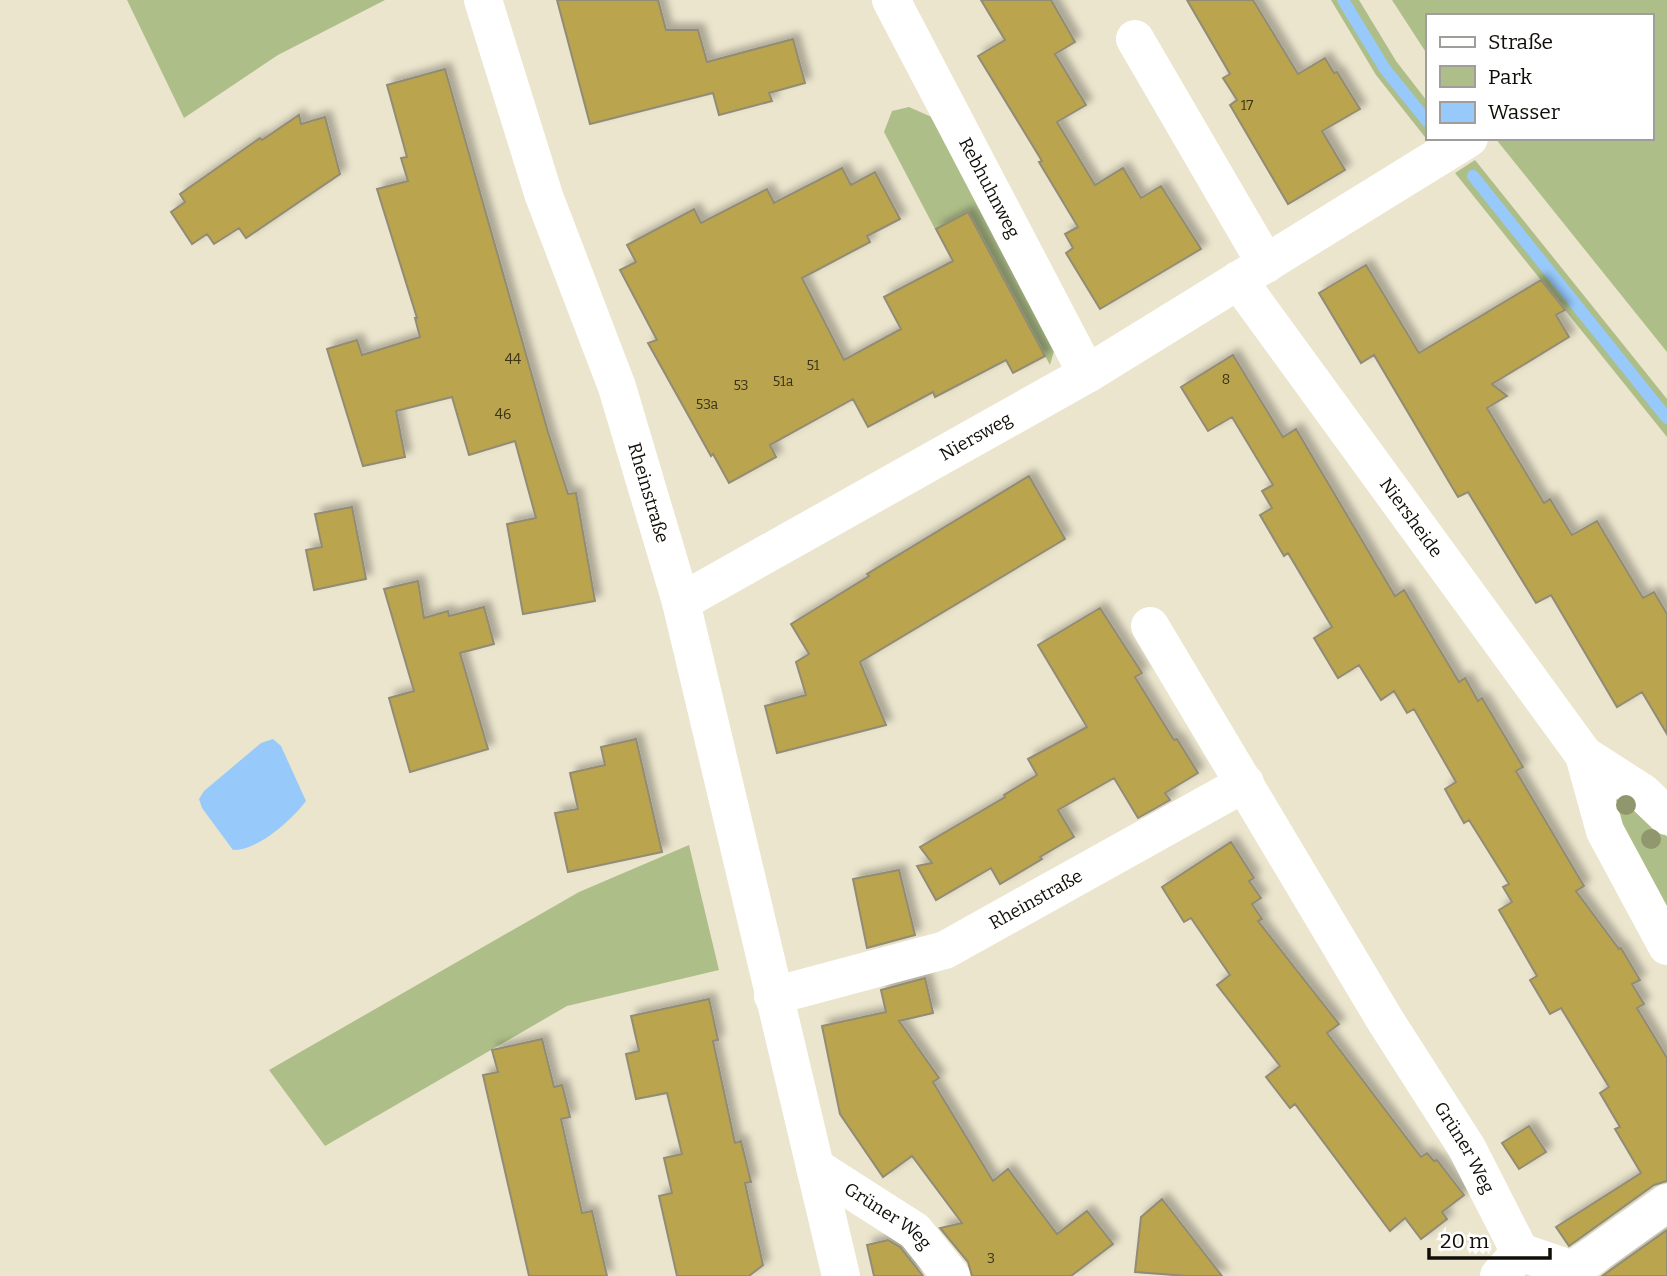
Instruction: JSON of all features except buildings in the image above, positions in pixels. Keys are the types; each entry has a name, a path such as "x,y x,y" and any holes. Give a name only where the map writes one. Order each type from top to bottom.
{"street":[{"name":"Rheinstraße","path":"483,0 544,196 617,387 681,602 708,706 773,996 841,1276"},
{"name":"Rebhuhnweg","path":"891,0 1087,374"},
{"path":"1135,39 1252,272"},
{"name":"Niersweg","path":"681,602 1087,374 1466,140"},
{"name":"Niersheide","path":"1252,272 1584,755 1605,831 1667,946"},
{"path":"1150,626 1245,783"},
{"name":"Niersheide","path":"1584,755 1643,793 1667,816"},
{"name":"Rheinstraße","path":"773,996 945,950 1245,783"},
{"name":"Grüner Weg","path":"1245,783 1385,1020 1467,1148 1510,1264"},
{"name":"Grüner Weg","path":"815,1167 915,1231 951,1276"},
{"path":"1510,1264 1573,1269 1667,1203"}],"green space":[{"path":"127,0 385,0 278,55 184,118"},
{"path":"1331,0 1359,0 1396,61 1426,100 1426,138 1376,75"},
{"path":"1392,0 1667,0 1667,352 1497,140 1653,140 1653,14 1426,14 1426,52"},
{"path":"909,107 936,119 1056,344 1050,365 968,212 935,229 884,132 892,111"},
{"path":"1427,140 1440,140 1432,146"},
{"path":"1475,160 1667,399 1667,437 1455,173"},
{"path":"1619,798 1641,810 1667,837 1667,925 1613,803"},
{"path":"689,845 719,970 567,1006 325,1146 269,1070 579,892"}],"water":[{"path":"273,739 281,746 306,801 292,817 263,840 243,849 233,850 202,808 199,799 204,791 261,743"}],"waterway":[{"path":"1343,0 1385,69 1426,120"},
{"path":"1473,176 1667,418"}]}
